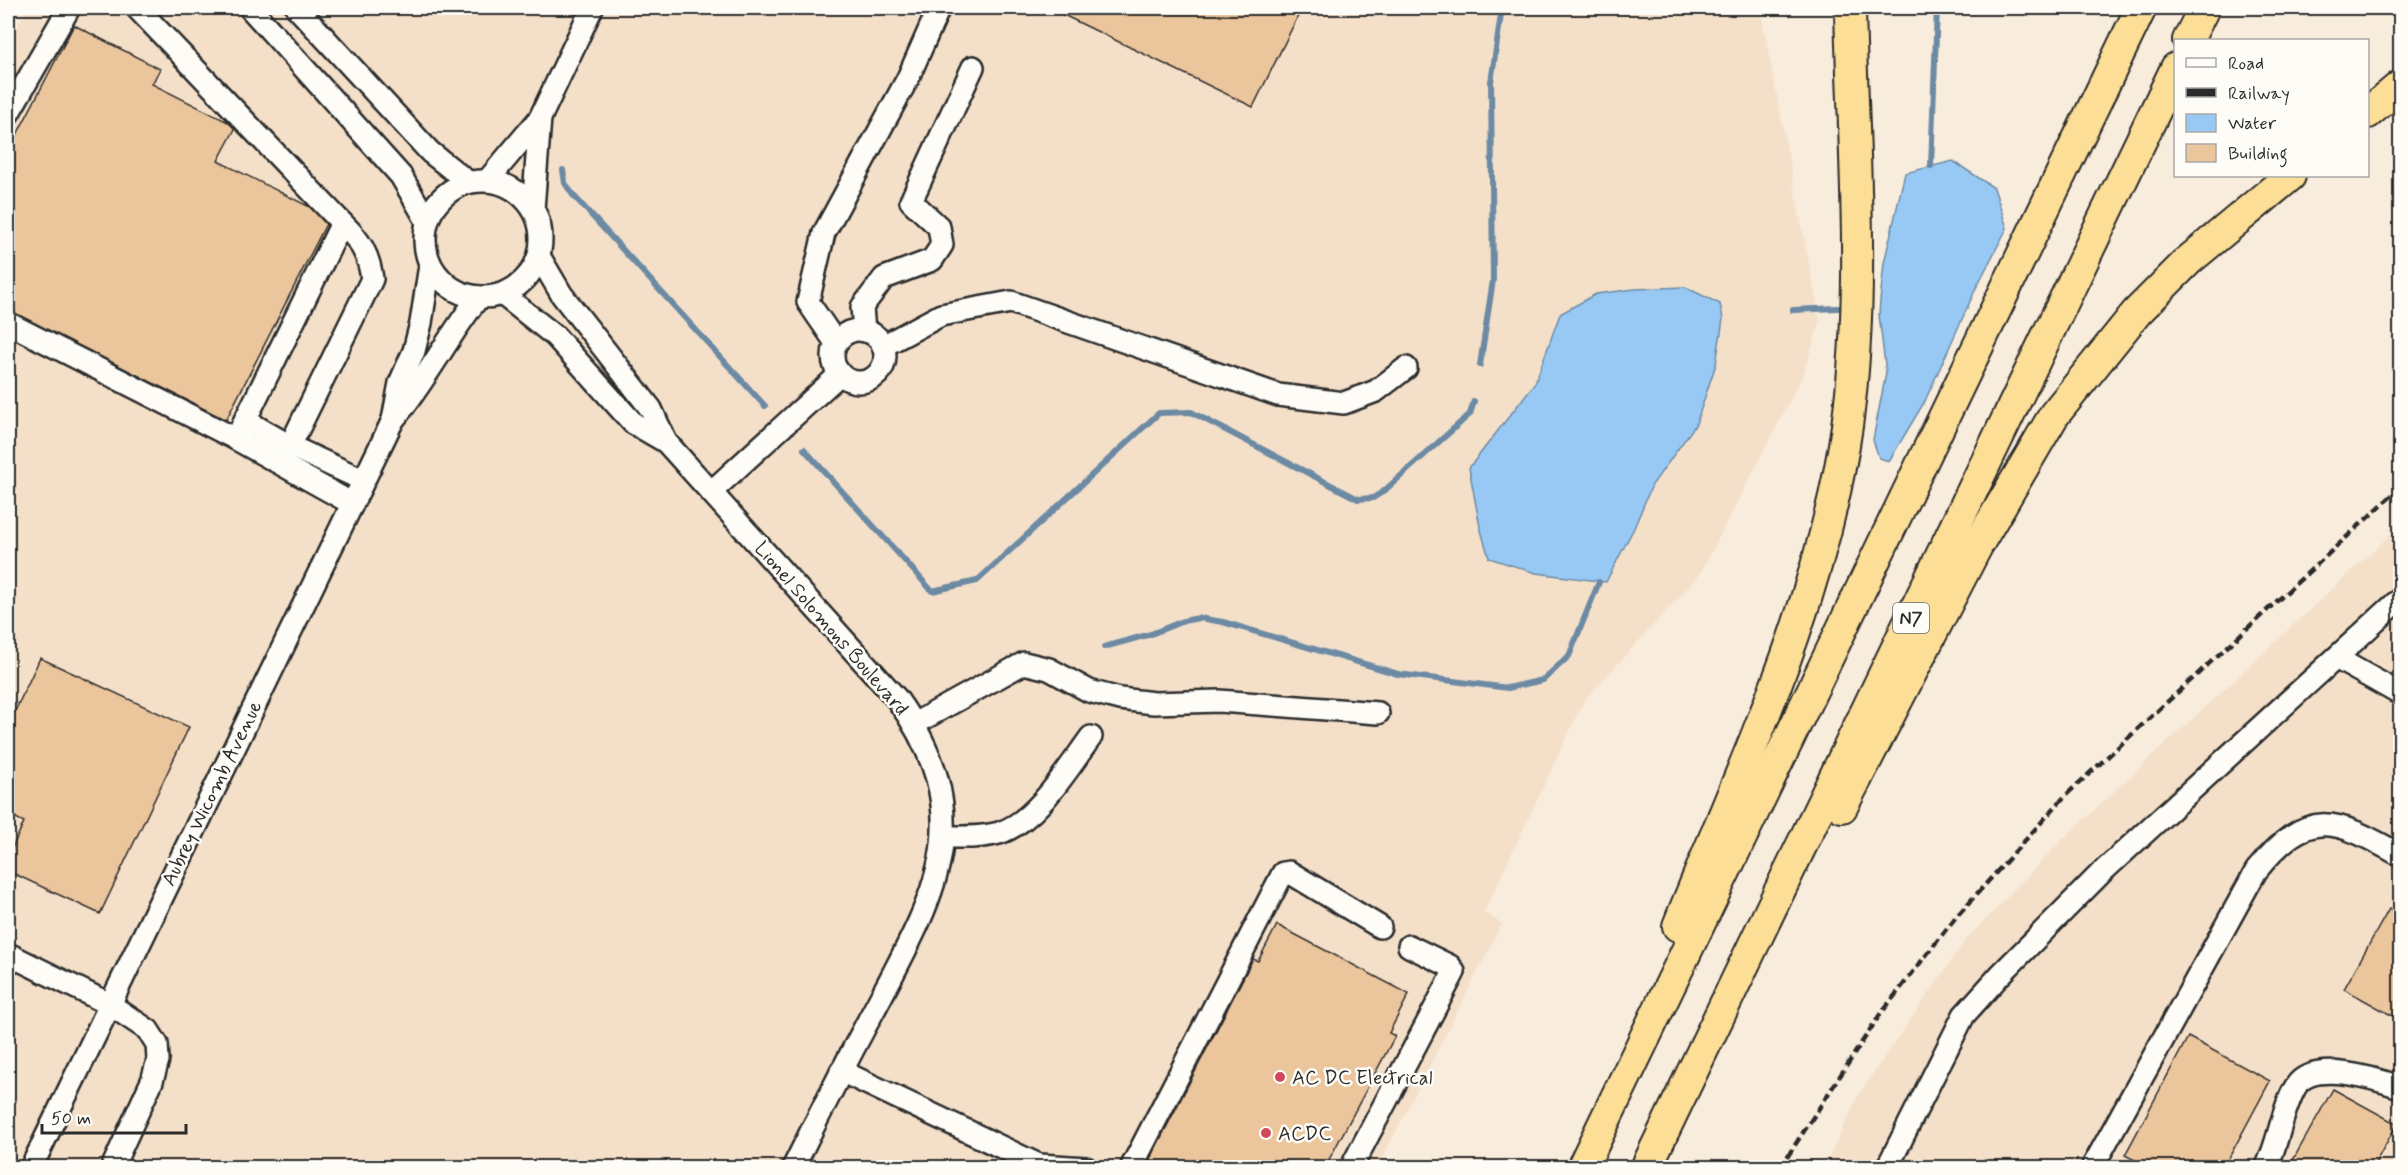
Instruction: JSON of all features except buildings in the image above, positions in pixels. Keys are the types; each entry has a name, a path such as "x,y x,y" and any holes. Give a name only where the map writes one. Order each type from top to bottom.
{"highway":[{"path":"1605,1120 1659,973 1801,617 1837,482 1847,427 1857,322 1850,8"},
{"path":"1582,1167 2141,8"},
{"path":"2188,39 2204,8"},
{"name":"N7","path":"1646,1167 2174,70"},
{"path":"2369,111 2400,86"},
{"path":"1654,1167 1976,548 2054,415 2137,312 2190,260 2289,177"}],"street":[{"path":"8,114 69,8"},
{"path":"137,8 342,223 364,249 370,264 372,279 290,446"},
{"path":"250,8 401,176 427,220"},
{"path":"297,8 430,152 478,181 505,185 521,195 533,209 540,226 542,245 526,278 512,290 502,294 479,297 454,290 438,278 430,266 424,240 427,220 436,203 451,189 478,181 540,118 592,8"},
{"path":"836,343 808,302 824,233 908,78 939,8"},
{"path":"864,331 862,307 884,278 932,260 942,245 939,227 911,201 973,67"},
{"path":"533,209 540,118"},
{"path":"236,439 342,223"},
{"name":"Lionel Solomons Boulevard","path":"538,256 562,295 651,409 666,442 897,699 914,724 934,766 940,791 943,837 931,898 793,1167"},
{"name":"Aubrey Wicomb Avenue","path":"393,420 400,383 414,351 421,323 430,266"},
{"name":"Lionel Solomons Boulevard","path":"502,294 555,336 633,423 666,442"},
{"name":"Aubrey Wicomb Avenue","path":"31,1167 393,420 417,392 452,331 479,297"},
{"path":"883,346 941,315 1011,302 1278,395 1344,403 1376,391 1406,369"},
{"path":"8,323 236,439 351,503"},
{"path":"864,331 878,339 883,346 885,353 882,369 870,380 854,381 840,374 833,359 836,343 848,333 864,331"},
{"path":"711,492 840,374"},
{"path":"245,420 290,446 363,480"},
{"path":"1893,1165 1964,1015 2100,873 2400,599"},
{"path":"2336,658 2400,694"},
{"path":"914,724 1024,663 1049,669 1089,691 1120,699 1154,703 1219,700 1378,713"},
{"path":"943,837 993,834 1012,826 1031,812 1054,787 1091,737"},
{"path":"2092,1167 2256,871 2273,850 2290,835 2306,826 2332,824 2361,833 2400,855"},
{"path":"1131,1167 1283,873 1289,872 1380,927"},
{"path":"1351,1167 1454,972 1450,966 1409,946"},
{"path":"8,954 109,1004 148,1030 157,1044 158,1060 152,1081 112,1167"},
{"path":"841,1071 1042,1166 1086,1167"},
{"path":"2266,1167 2276,1149 2293,1094 2305,1077 2316,1073 2343,1073 2400,1087"}],"shaded area":[{"path":"26,8 1760,8 1820,321 1803,375 1700,574 1584,701 1484,912 1502,924 1378,1167 8,1167 8,46"},
{"path":"2400,526 2400,1167 1824,1168 1859,1094 1965,941 2061,841"}],"water":[{"path":"1953,161 1994,188 2007,228 1977,286 1925,401 1889,461 1879,458 1873,440 1886,373 1879,315 1884,263 1905,173"},
{"path":"1685,287 1720,304 1723,319 1716,364 1696,424 1652,485 1634,528 1606,582 1536,573 1489,558 1480,527 1469,468 1535,383 1560,314 1596,294 1635,289"}],"waterway":[{"path":"1480,365 1493,280 1491,82 1502,8"},
{"path":"1931,166 1937,8"},
{"path":"563,170 565,183 573,195 765,406"},
{"path":"1793,310 1838,308"},
{"path":"804,449 932,591 977,581 1159,413 1191,412 1358,499 1373,498 1384,491 1470,414 1474,401"},
{"path":"1104,647 1151,634 1183,621 1199,618 1223,622 1398,674 1508,688 1543,680 1569,656 1599,582"}],"railway":[{"path":"1780,1168 1879,1016 1955,918 2066,795 2400,488"}],"place":[{"name":"AC DC Electrical","path":"1280,1077"},
{"name":"ACDC","path":"1266,1133"}]}
